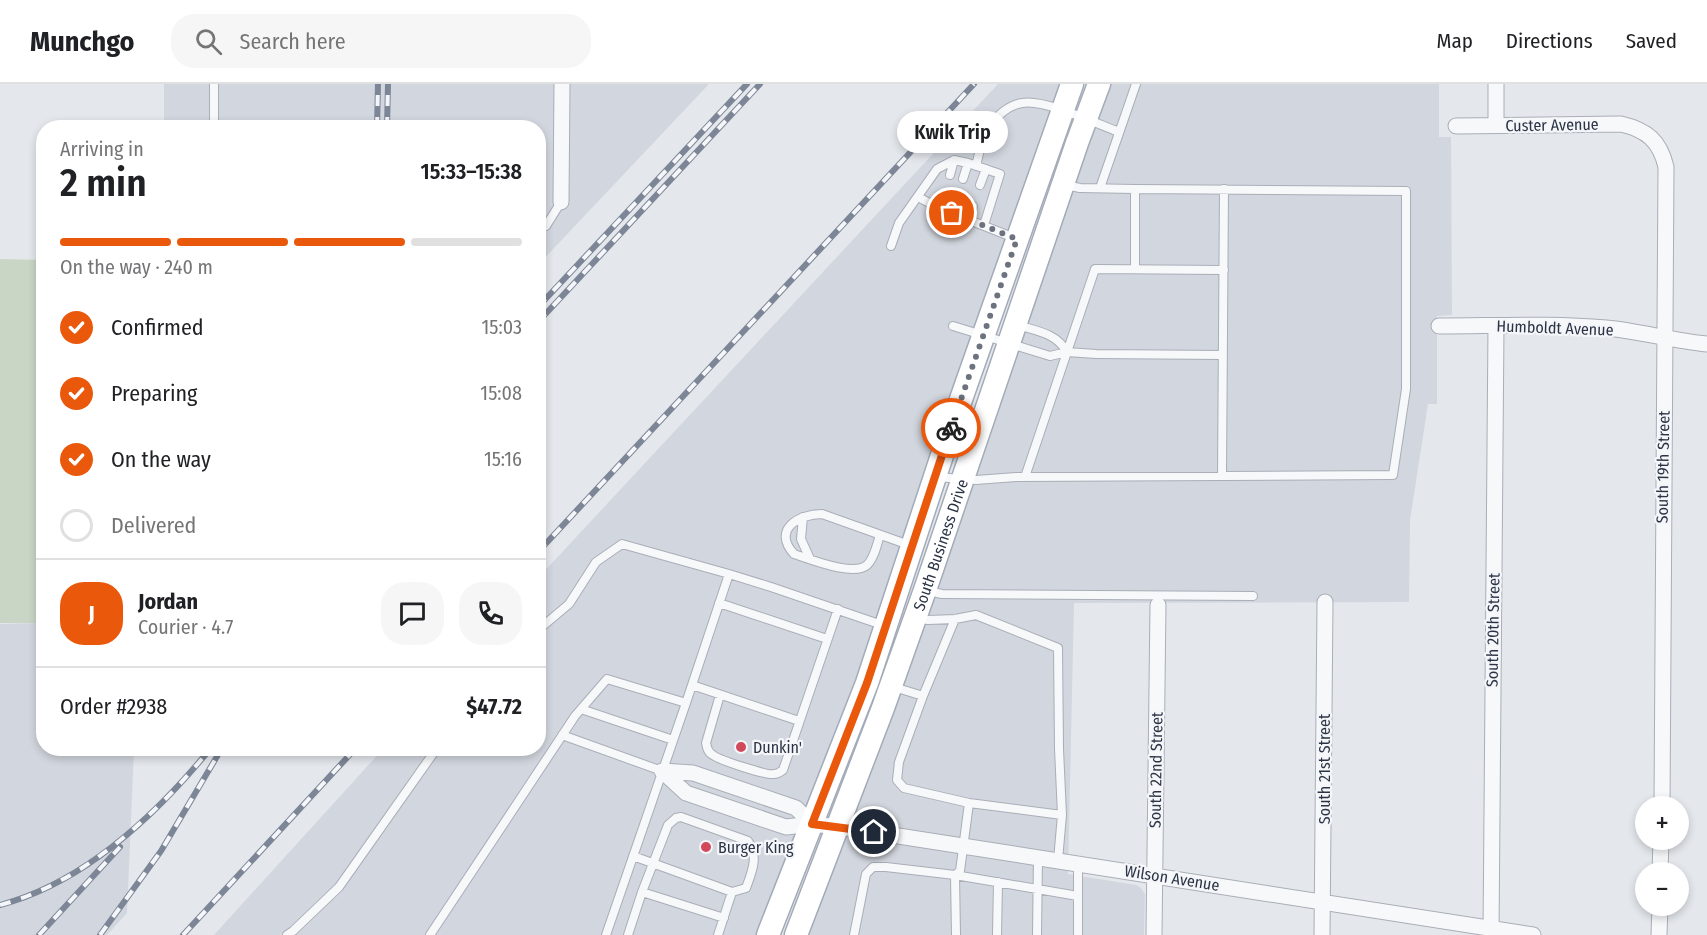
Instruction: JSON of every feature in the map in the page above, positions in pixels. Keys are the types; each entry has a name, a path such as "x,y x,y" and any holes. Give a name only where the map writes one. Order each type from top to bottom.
{"main road":[{"name":"South Business Drive","path":"768,935 867,683 983,335 1072,84"},
{"name":"South Business Drive","path":"796,935 891,686 1099,84"}],"street":[{"path":"561,202 562,84"},
{"path":"1496,84 1496,125"},
{"name":"Custer Avenue","path":"1456,126 1621,124 1646,133"},
{"name":"South 19th Street","path":"1646,133 1656,143 1666,167 1662,796"},
{"name":"Humboldt Avenue","path":"1439,326 1598,327 1707,344"},
{"name":"South 20th Street","path":"1491,932 1496,326"},
{"name":"South 21st Street","path":"1322,935 1325,602"},
{"name":"South 22nd Street","path":"1154,935 1158,604"},
{"path":"662,771 693,773 796,808 812,824"},
{"name":"Wilson Avenue","path":"662,771 686,793 786,827 812,824 838,827 1323,902 1491,932 1533,935"},
{"path":"1659,935 1660,916"}],"lane":[{"path":"214,84 214,120"},
{"path":"1100,188 1136,84"},
{"path":"963,179 987,128 1002,112 1014,105 1024,103 1047,105 1119,132"},
{"path":"950,176 954,160"},
{"path":"891,246 899,223 937,169 954,160 1000,174 984,225"},
{"path":"980,185 986,169"},
{"path":"935,477 963,480 1026,477 1393,475 1406,380 1406,191 1080,188 1063,184"},
{"path":"1135,189 1136,269"},
{"path":"1222,476 1224,189"},
{"path":"918,197 939,208 1017,239"},
{"path":"939,208 943,197"},
{"path":"952,213 956,201"},
{"path":"546,226 561,202"},
{"path":"968,219 973,206"},
{"path":"1026,477 1095,269 1224,270"},
{"path":"953,326 983,335 1012,334 1055,338 1067,352"},
{"path":"1012,334 1050,356 1067,352 1223,355"},
{"path":"880,535 868,565 861,569 850,570 794,554 787,542 786,534 790,525 796,520 812,514 822,514 912,546"},
{"path":"803,517 801,539 810,559"},
{"path":"546,623 569,604 596,562 622,544 729,574 886,626"},
{"path":"606,935 729,574"},
{"path":"925,590 942,594 1253,596"},
{"path":"719,603 827,639"},
{"path":"720,694 706,743 711,755 769,774 776,774 783,770 838,609"},
{"path":"915,618 955,619 976,615 1058,648 1062,815 1058,860"},
{"path":"955,619 899,762 897,780 904,788 969,803 1062,815"},
{"path":"430,935 562,735 607,679 686,703"},
{"path":"692,685 799,721"},
{"path":"891,686 923,696"},
{"path":"581,709 673,740"},
{"path":"562,735 662,771"},
{"path":"287,935 339,887 430,756"},
{"path":"956,935 956,875 962,866 964,831 969,803"},
{"path":"628,935 642,892 653,863 668,825 676,818 681,817 748,841 753,846 754,862 746,888 732,892 653,863 633,856"},
{"path":"1037,935 1038,857"},
{"path":"1078,863 1078,935"},
{"path":"854,935 866,874 873,867 956,875 1078,896"},
{"path":"997,935 998,882"},
{"path":"642,892 723,918"},
{"path":"718,935 732,892"}],"shaded area":[{"path":"164,84 709,84 546,257 546,120 164,120"},
{"path":"998,84 1061,84 897,568 760,935 214,935 377,756 546,756 546,569"},
{"path":"1105,84 1439,84 1439,137 1451,137 1452,315 1437,316 1437,404 1428,404 1410,520 1409,602 1074,603 1068,874 1140,887 1145,894 1144,935 805,935"},
{"path":"36,623 36,756 134,756 127,913 107,935 0,935 0,624"}],"green space":[{"path":"0,259 36,260 36,623 0,623"}],"railway":[{"path":"377,120 378,84"},
{"path":"387,120 388,84"},
{"path":"546,298 747,84"},
{"path":"546,313 760,84"},
{"path":"546,543 974,84"},
{"path":"0,905 31,895 61,880 117,843 143,821 204,756"},
{"path":"100,935 161,851 217,756"},
{"path":"183,935 349,756"},
{"path":"39,935 120,847"}],"way so far":[{"path":"951,428 1017,239 952,213"}],"place":[{"name":"Kwik Trip","path":"952,213"},
{"name":"Dunkin'","path":"741,747"},
{"name":"Burger King","path":"706,847"}],"route":[{"path":"874,832 812,824 867,683 951,428"}]}
